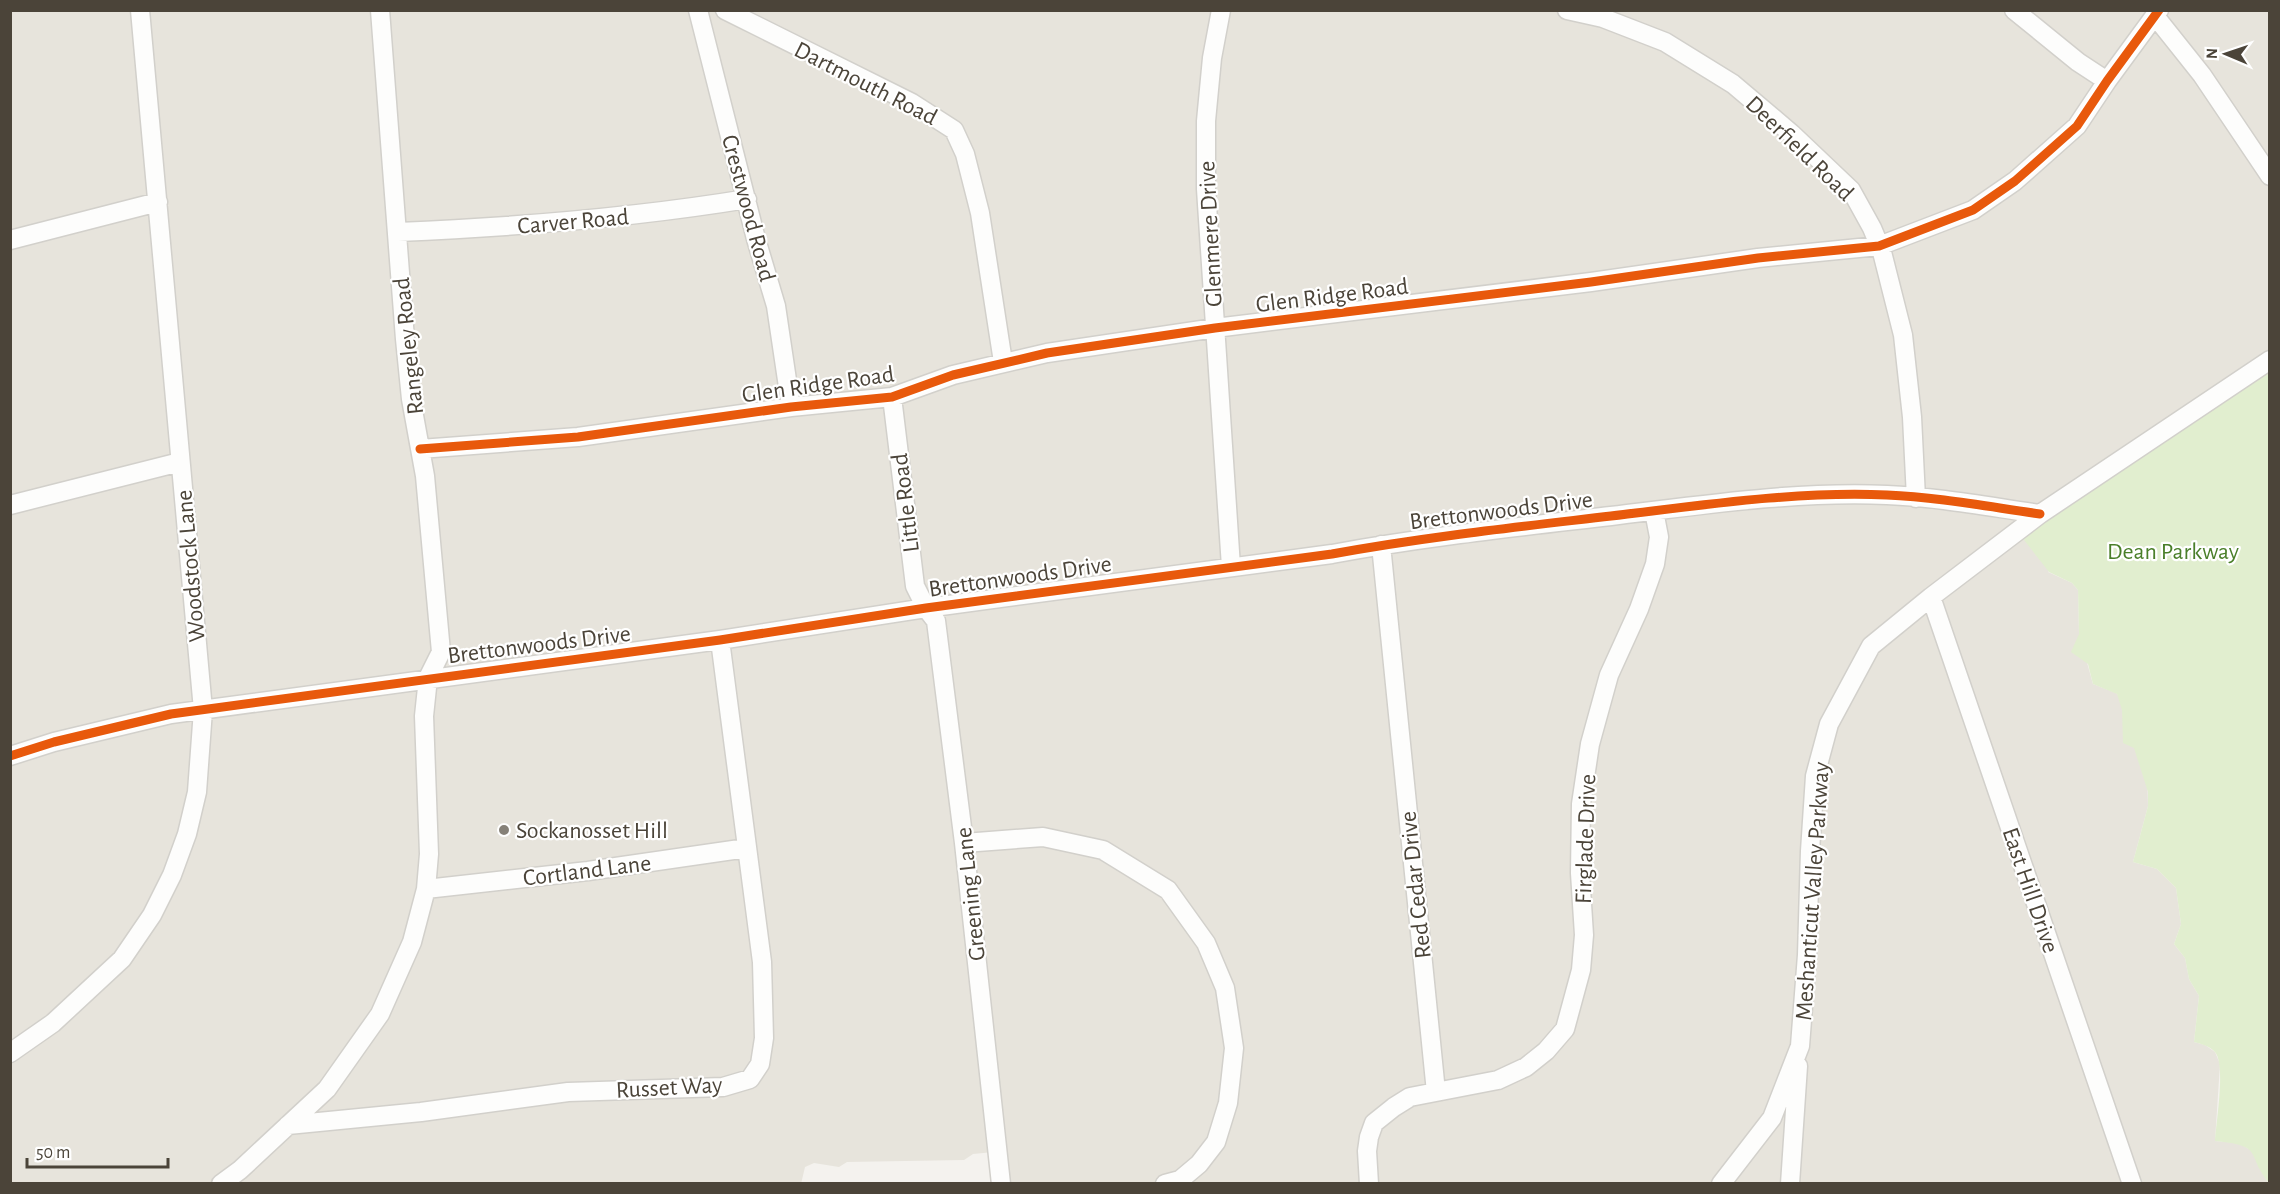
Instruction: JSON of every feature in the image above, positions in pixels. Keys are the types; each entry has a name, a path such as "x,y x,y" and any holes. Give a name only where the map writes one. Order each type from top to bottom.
{"street":[{"name":"Woodstock Lane","path":"10,1053 53,1023 122,959 152,915 172,875 187,834 197,792 203,710 140,10"},
{"name":"Rangeley Road","path":"221,1184 240,1170 327,1089 380,1014 412,942 426,889 429,854 424,716 428,678 441,652 435,563 425,476 411,399 405,339 380,10"},
{"name":"Crestwood Road","path":"698,10 776,306 791,406"},
{"name":"Dartmouth Road","path":"725,10 912,103 954,130 965,154 980,213 1003,362"},
{"name":"Glenmere Drive","path":"1221,10 1212,58 1206,121 1206,189 1231,567"},
{"name":"Deerfield Road","path":"1567,10 1603,18 1665,42 1733,84 1792,134 1851,190 1879,246 1903,335 1912,417 1916,498"},
{"path":"2014,10 2078,62 2107,81"},
{"path":"2157,13 2270,176"},
{"name":"Glen Ridge Road","path":"420,449 578,437 791,406 892,397 953,375 1047,353 1215,328 1580,284 1758,258 1879,246 1973,210 2015,181 2077,126 2157,13"},
{"name":"Carver Road","path":"398,232 560,223 683,210 747,199"},
{"path":"10,240 158,202"},
{"name":"Meshanticut Valley Parkway","path":"1721,1184 1772,1118 1800,1046 1807,955 1815,776 1829,724 1871,646 2040,514 2270,360"},
{"name":"Little Road","path":"892,397 915,586 926,608"},
{"path":"10,505 180,462"},
{"name":"Brettonwoods Drive","path":"10,756 54,742 171,714 720,640 926,608 1332,554 1381,545 1654,511 1794,495 1888,495 2040,514"},
{"name":"Firglade Drive","path":"1436,1092 1497,1080 1526,1067 1546,1051 1565,1029 1581,970 1584,935 1580,873 1581,804 1590,744 1609,675 1639,609 1655,564 1659,537 1654,511"},
{"name":"Red Cedar Drive","path":"1381,545 1436,1092"},
{"name":"East Hill Drive","path":"1931,597 2132,1184"},
{"name":"Greening Lane","path":"926,608 936,621 964,843 1001,1184"},
{"name":"Russet Way","path":"288,1125 421,1112 568,1092 723,1087 750,1079 759,1064 764,1038 762,962 720,640"},
{"path":"964,843 1043,837 1103,850 1168,890 1206,943 1225,988 1234,1048 1228,1103 1216,1142 1198,1164 1180,1180 1166,1184"},
{"name":"Cortland Lane","path":"426,889 588,871 747,848"},
{"path":"1790,1184 1800,1046"},
{"path":"1369,1184 1367,1151 1374,1123 1410,1097 1436,1092"}],"shaded area":[{"path":"10,11 2269,11 2269,360 2048,572 2072,583 2078,590 2079,634 2093,684 2116,693 2122,700 2136,749 2147,768 2148,806 2133,862 2157,869 2176,888 2181,924 2174,944 2185,958 2189,979 2199,996 2194,1042 2205,1045 2215,1052 2220,1064 2215,1141 2239,1143 2252,1151 2268,1183 1009,1184 1004,1151 973,1154 964,1160 847,1162 839,1167 814,1163 805,1167 801,1184 11,1183"}],"green space":[{"name":"Dean Parkway","path":"2269,360 2269,1183 2248,1149 2241,1145 2215,1141 2220,1095 2220,1069 2215,1052 2194,1042 2199,996 2189,979 2185,958 2174,944 2181,924 2176,888 2157,869 2133,862 2148,806 2148,792 2134,748 2123,743 2122,710 2117,694 2093,684 2088,664 2071,652 2079,634 2078,590 2072,583 2049,572 2017,531"}],"cycle path":[{"path":"420,449 578,437 791,407 892,397 953,375 1047,353 1215,328 1591,282 1758,258 1879,246 1973,210 2015,181 2077,126 2159,10"},
{"path":"10,756 54,742 171,714 720,640 926,608 1332,554 1506,528 1749,500 1852,494 1925,498 2040,514"}],"place":[{"name":"Sockanosset Hill","path":"504,830"}]}
